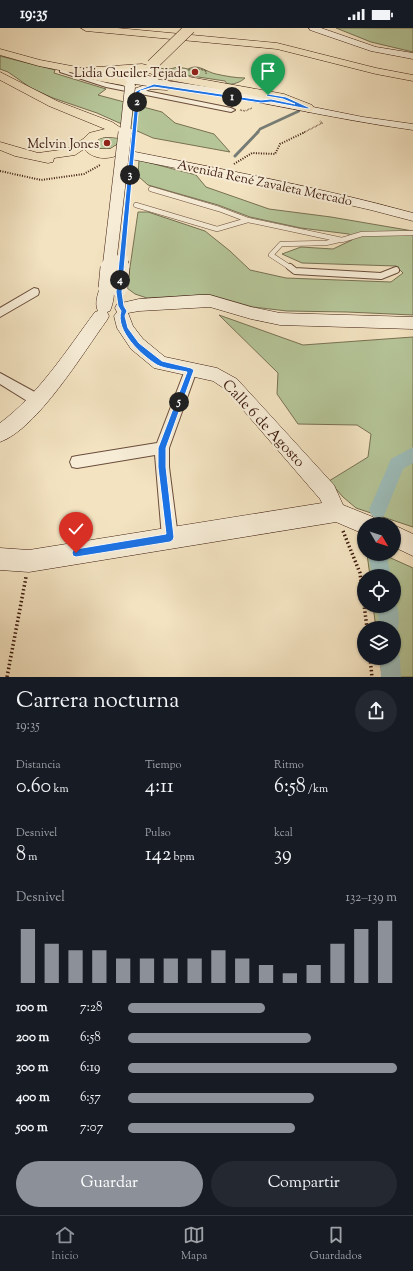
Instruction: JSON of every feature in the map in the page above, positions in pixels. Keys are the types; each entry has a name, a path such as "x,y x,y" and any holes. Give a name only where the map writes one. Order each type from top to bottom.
{"main road":[{"path":"86,28 277,46 376,71 413,78"},
{"path":"0,434 22,418 103,312 113,288 132,85 140,79 148,66 182,28"},
{"path":"148,66 190,28"},
{"path":"313,28 374,49 413,56"},
{"path":"0,52 39,63 82,71 148,66 164,76 284,98 308,108"},
{"path":"82,71 94,77 121,81 132,85 154,86 261,102 271,100"},
{"path":"0,75 36,96 113,129 127,142 126,145 110,153 47,159 0,146"},
{"path":"132,85 154,82 271,100 380,123 413,127"},
{"path":"88,118 94,129 89,148 92,151 110,153"},
{"path":"36,157 70,152 91,139 105,133 121,135"},
{"name":"Avenida René Zavaleta Mercado","path":"121,135 152,150 367,196 413,209"},
{"name":"Avenida René Zavaleta Mercado","path":"110,153 280,185 373,206 413,217"},
{"name":"Calle 6 de Agosto","path":"113,288 122,310 125,328 137,344 160,363 217,375 231,384 327,492 336,512"},
{"path":"103,312 109,321 117,320 122,310 139,305 199,301 210,302 280,319 413,323"},
{"path":"0,559 29,561 170,537 336,512 357,521"}],"street":[{"path":"65,68 62,71 68,74 106,85 231,110"},
{"path":"0,313 34,292"},
{"path":"170,537 162,467 162,448 191,370"},
{"path":"0,378 37,400"},
{"path":"77,462 162,448"}],"lane":[{"path":"151,189 219,209 248,220 342,240"},
{"path":"136,205 217,230 248,220"},
{"path":"396,270 381,276 295,271 271,255 281,244 326,243 362,234 413,233"}],"path":[{"path":"229,167 252,154 275,154 280,144 322,123 318,120"},
{"path":"0,171 41,180 84,174 104,163 110,153"},
{"path":"336,512 360,572 366,621"},
{"path":"7,677 29,561"},
{"path":"371,665 372,677"}],"green space":[{"path":"336,28 413,28 413,52 371,42"},
{"path":"0,56 55,70 54,73 106,89 98,95 162,112 175,123 214,134 230,152 153,138 97,113 53,98 31,88 8,72 0,69"},
{"path":"178,67 188,69 192,67 199,67 216,74 245,78 237,83 227,84 225,81 178,74 172,75 155,68 170,69"},
{"path":"103,136 118,137 121,142 113,149 102,150 94,146 95,140"},
{"path":"139,160 196,175 206,187 269,209 331,217 413,231 413,315 287,311 253,307 211,295 147,298 135,294 127,288 138,212 148,212 205,231 230,251 250,270 286,278 391,282 403,273 396,266 302,263 282,254 301,247 333,249 352,240 349,234 301,228 250,217 218,205 148,185 138,176"},
{"path":"219,315 303,345 413,337 413,527 401,523 401,517 383,517 356,508 343,497 329,481 368,457 371,434 357,425 298,424 277,394 278,373"},
{"path":"368,561 398,561 413,568 413,677 382,677 381,665 401,665 401,621 375,621 374,613 401,613 401,569 369,569"}],"waterway":[{"path":"257,133 260,129 299,111"},
{"path":"235,156 258,132"},
{"path":"378,510 397,464 413,454"},
{"path":"379,561 380,569"},
{"path":"388,613 389,621"},
{"path":"390,665 391,677"}],"place":[{"name":"Lidia Gueiler Tejada","path":"195,72"},
{"name":"Melvin Jones","path":"107,143"}],"route":[{"path":"76,553 170,537 162,467 162,448 191,370 160,363 137,344 125,328 122,316 124,311 121,306 119,292 138,91 148,86 154,86 261,102 271,100 308,108 284,98 268,95"}]}
